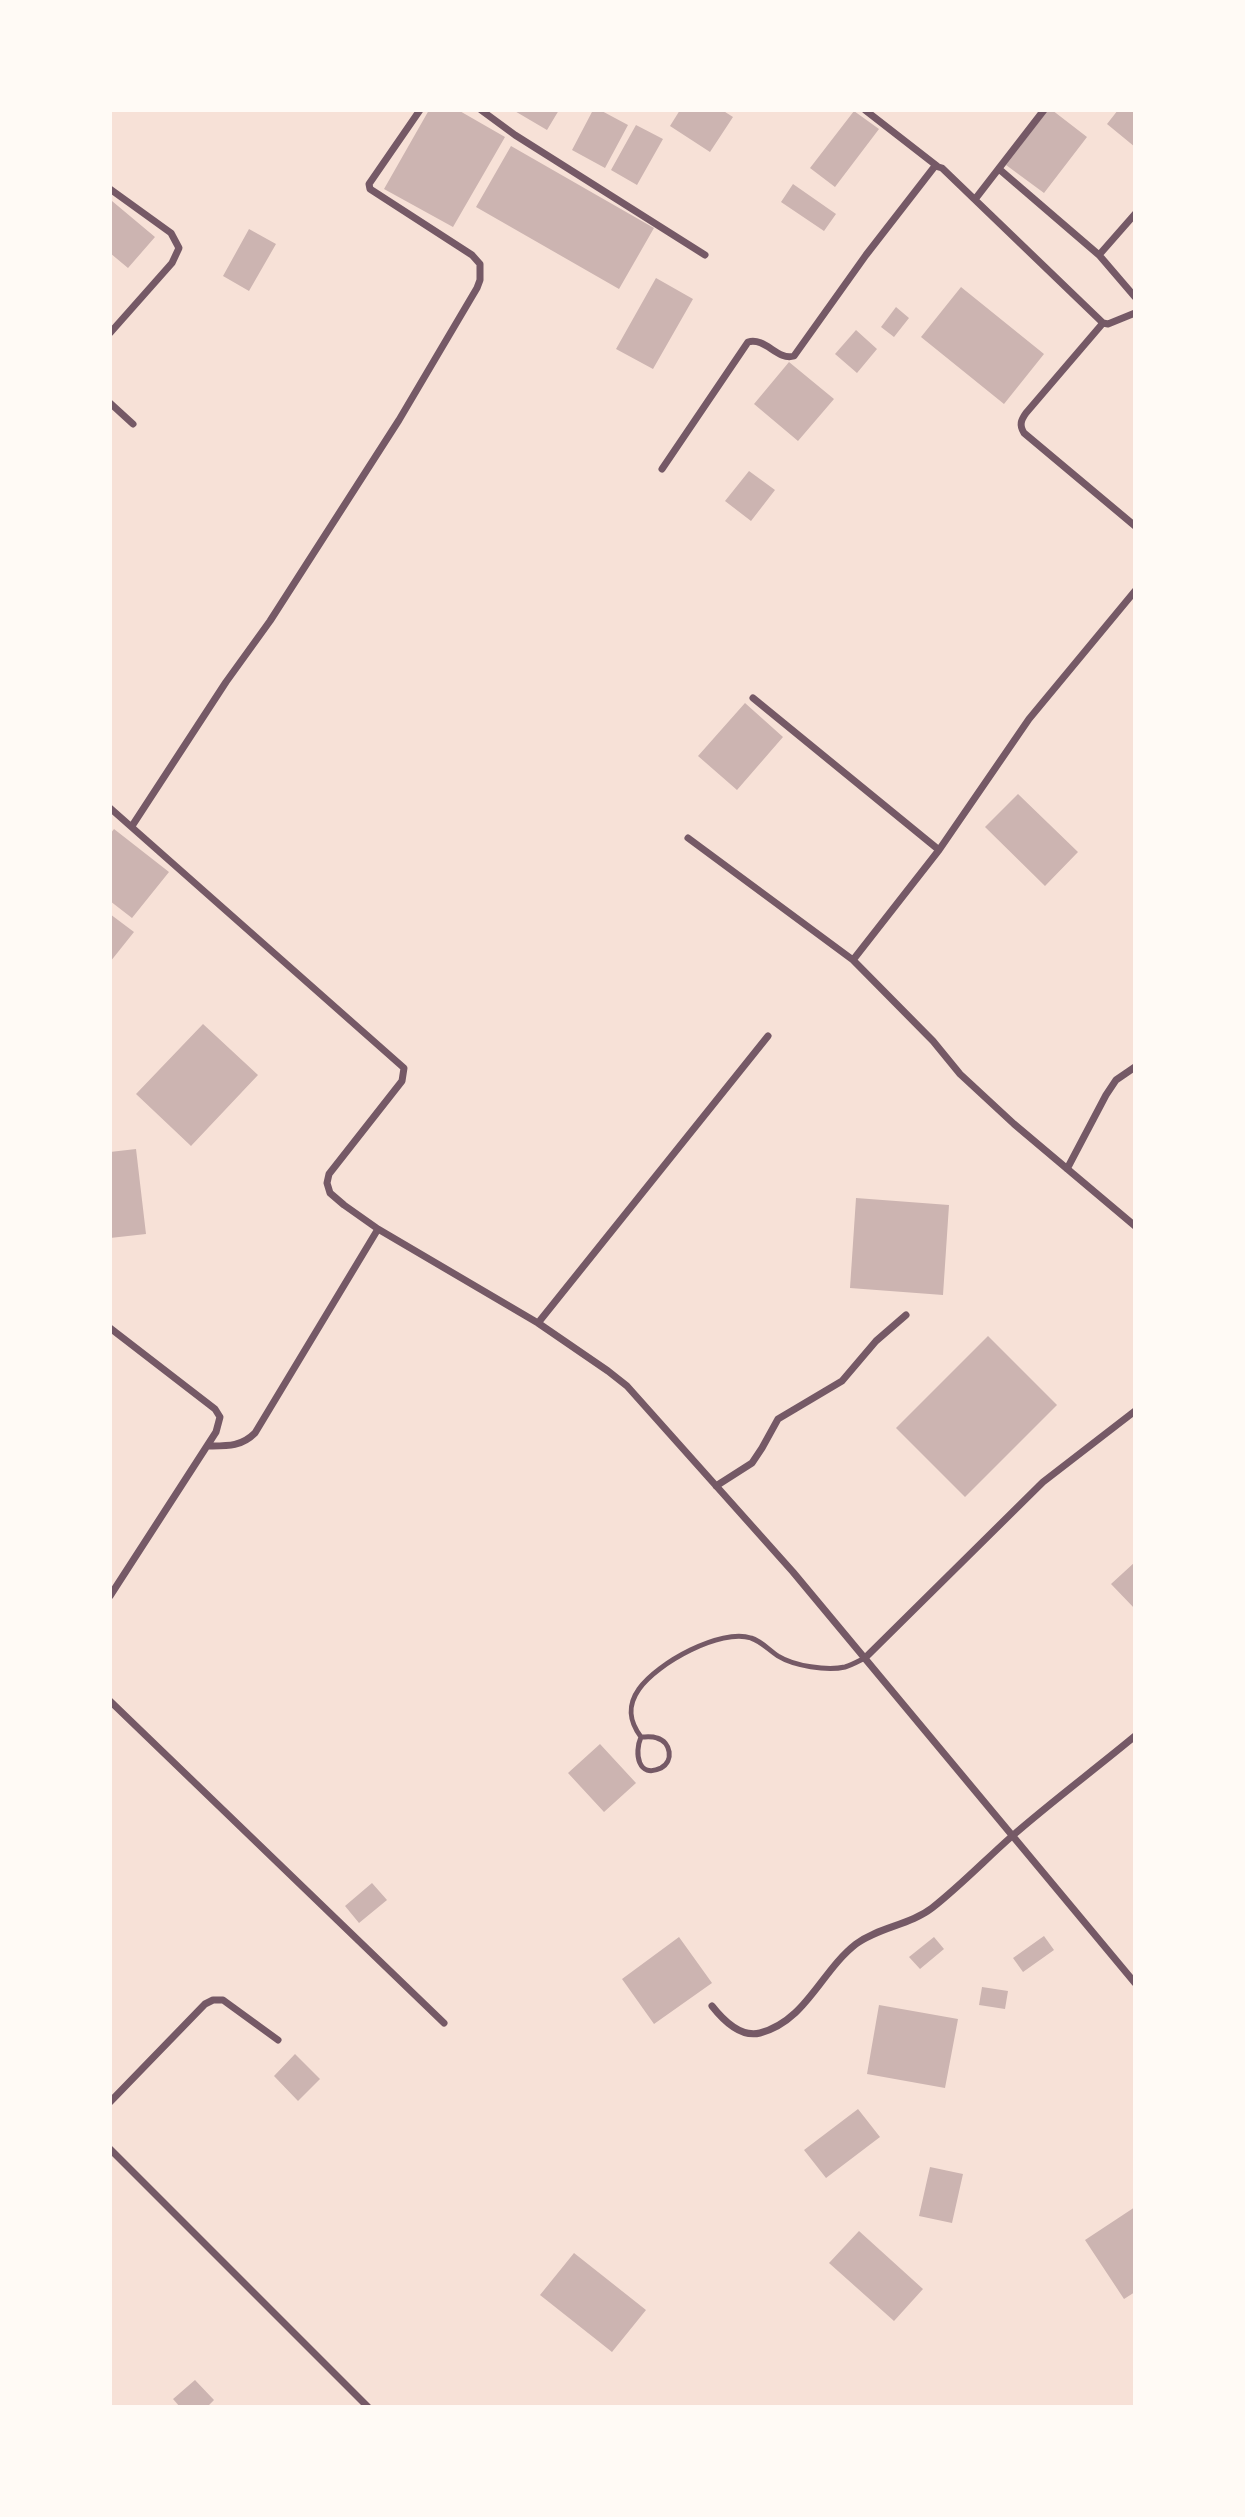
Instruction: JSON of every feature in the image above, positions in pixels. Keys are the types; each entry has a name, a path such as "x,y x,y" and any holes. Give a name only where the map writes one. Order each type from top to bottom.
{"street":[{"path":"132,826 362,480 435,362 480,280 480,264 471,255 370,189 369,184 420,110"},
{"path":"481,110 515,135 705,255"},
{"path":"865,110 976,198 1103,323 1108,324 1135,313"},
{"path":"976,198 1044,110"},
{"path":"662,470 747,342 759,341 786,357 794,356 931,168 937,166"},
{"path":"999,169 1099,255 1135,297"},
{"path":"110,190 171,233 179,248 172,263 110,333"},
{"path":"1099,255 1135,214"},
{"path":"1103,323 1026,412 1020,426 1024,433 1135,526"},
{"path":"110,403 133,424"},
{"path":"853,960 939,850 1029,719 1135,591"},
{"path":"753,698 939,850"},
{"path":"110,808 404,1068 404,1078 329,1174 327,1183 330,1193 378,1229 538,1324 626,1386 793,1572 1135,1983"},
{"path":"688,838 853,960 933,1041 960,1073 1014,1124 1135,1226"},
{"path":"538,1324 768,1036"},
{"path":"1067,1169 1105,1095 1116,1080 1135,1067"},
{"path":"208,1446 245,1443 255,1433 378,1229"},
{"path":"716,1486 751,1463 778,1419 842,1381 876,1341 906,1315"},
{"path":"110,1328 215,1409 220,1417 219,1427 208,1446 110,1597"},
{"path":"865,1658 1044,1482 1135,1411"},
{"path":"110,1701 444,2022"},
{"path":"712,2006 722,2019 749,2034 770,2029 806,2003 856,1944 868,1936 930,1909 1013,1835 1135,1737"},
{"path":"110,2102 205,2004 213,2000 223,2000 278,2040"},
{"path":"110,2149 368,2407"}],"lane":[{"path":"640,1737 657,1738 665,1742 670,1750 669,1759 663,1766 648,1769 639,1763 636,1755 640,1737 632,1726 630,1716 634,1697 660,1668 681,1655 727,1637 756,1639 784,1660 823,1668 847,1667 865,1658"}],"building":[{"path":"429,110 458,110 505,137 453,227 384,189"},
{"path":"513,110 559,110 547,130"},
{"path":"593,110 600,110 628,125 605,168 572,150"},
{"path":"680,110 722,110 733,117 710,152 670,126"},
{"path":"1048,110 1052,110 1087,137 1044,193 1006,165"},
{"path":"1118,110 1135,110 1135,147 1107,124"},
{"path":"854,111 879,129 835,187 810,168"},
{"path":"636,125 663,139 637,185 611,170"},
{"path":"511,146 654,228 619,289 476,207"},
{"path":"793,184 836,214 824,231 781,202"},
{"path":"112,201 155,237 128,268 110,253"},
{"path":"249,229 276,244 249,291 223,276"},
{"path":"656,278 693,299 653,369 616,349"},
{"path":"961,287 1044,354 1004,404 921,337"},
{"path":"896,307 909,318 894,337 881,327"},
{"path":"856,330 877,349 857,373 835,354"},
{"path":"789,362 834,399 798,441 754,404"},
{"path":"749,471 775,490 751,521 725,501"},
{"path":"745,703 783,737 737,790 698,756"},
{"path":"1018,794 1078,852 1045,886 985,827"},
{"path":"114,829 169,872 132,918 110,901 110,834"},
{"path":"110,914 134,932 110,962"},
{"path":"203,1024 258,1075 191,1146 136,1094"},
{"path":"136,1149 146,1234 110,1238 110,1152"},
{"path":"856,1198 949,1205 943,1295 850,1288"},
{"path":"988,1336 1057,1405 965,1497 896,1428"},
{"path":"1135,1562 1135,1609 1111,1584"},
{"path":"600,1744 636,1783 604,1812 568,1773"},
{"path":"372,1883 387,1900 359,1923 345,1906"},
{"path":"1044,1936 1054,1950 1023,1972 1013,1958"},
{"path":"679,1937 712,1983 654,2024 622,1979"},
{"path":"934,1937 944,1949 920,1969 909,1957"},
{"path":"982,1987 1008,1991 1005,2009 979,2005"},
{"path":"879,2005 958,2019 945,2088 867,2074"},
{"path":"295,2054 320,2079 298,2101 274,2076"},
{"path":"858,2109 880,2137 826,2178 804,2150"},
{"path":"930,2167 963,2174 952,2223 919,2216"},
{"path":"1135,2207 1135,2292 1124,2299 1085,2240"},
{"path":"859,2231 923,2289 894,2321 829,2263"},
{"path":"574,2253 646,2310 612,2352 540,2295"},
{"path":"195,2380 214,2400 207,2407 180,2407 173,2399"}]}
